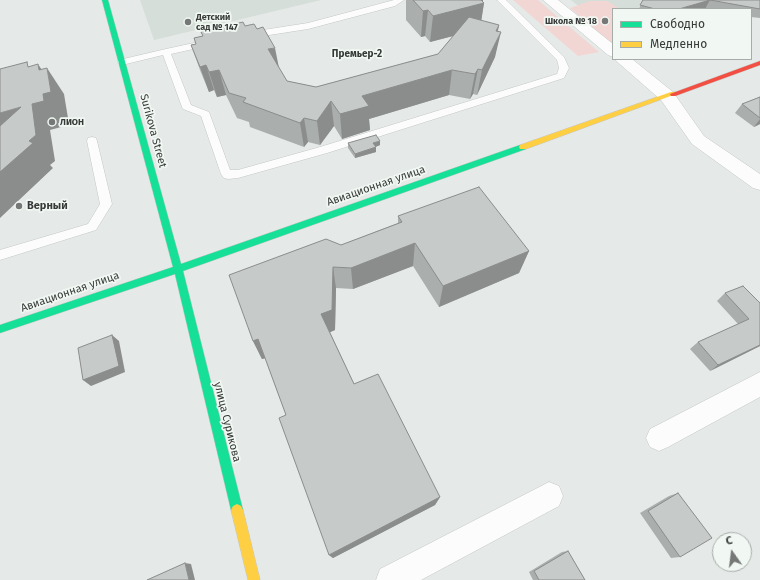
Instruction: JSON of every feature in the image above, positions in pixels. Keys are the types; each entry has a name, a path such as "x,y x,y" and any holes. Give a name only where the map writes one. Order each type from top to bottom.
{"street":[{"name":"Surikova Street","path":"105,0 178,269"},
{"path":"550,0 612,51"},
{"path":"623,60 667,96 698,140 760,183"},
{"name":"Авиационная улица","path":"0,329 178,269 760,63"},
{"name":"улица Сурикова","path":"178,269 254,580"},
{"path":"659,438 760,384"},
{"path":"391,580 549,496"}],"lane":[{"path":"242,36 308,26 392,4 400,0"},
{"path":"166,52 187,107 205,114 225,171 228,175 238,174 323,150 561,76 564,68 561,59 501,0"},
{"path":"122,62 219,41"},
{"path":"0,256 92,227 106,204 92,141"}],"shaded area":[{"name":"Детский сад № 147","path":"140,0 321,0 154,40"},
{"path":"513,0 538,0 599,52 578,56"},
{"name":"Школа № 18","path":"571,0 760,0 760,4 746,8 612,8 612,33"},
{"path":"590,1 607,1 618,8 612,8 612,44 570,8"}],"building":[{"path":"413,0 481,0 484,3 433,16 428,10 423,11"},
{"path":"643,0 710,0 682,8 651,8 640,5"},
{"path":"710,0 760,0 760,9"},
{"path":"469,17 499,25 496,31 501,32 482,70 478,69 475,74 452,70 362,96 369,106 340,114 331,101 317,121 304,118 300,123 243,102 246,98 229,93 219,70 209,72 206,65 200,67 191,45 196,44 194,38 203,36 201,32 243,22 245,26 254,24 257,29 263,27 275,48 268,49 287,81 316,87 438,54"},
{"path":"27,62 28,67 38,64 39,70 47,68 51,92 43,94 44,101 32,104 36,135 29,141 33,143 0,172 0,126 21,107 0,113 0,69"},
{"path":"760,97 760,118 742,104"},
{"path":"376,135 380,141 373,143 376,147 355,154 348,143"},
{"path":"479,187 529,251 443,286 415,243 351,268 333,267 332,310 321,314 354,384 378,374 440,497 329,555 279,418 286,415 258,339 253,341 229,275 326,239 341,245 402,222 398,216"},
{"path":"743,286 760,303 760,345 718,365 698,342 749,319 725,293"},
{"path":"112,335 119,366 83,380 78,348"},
{"path":"678,493 712,538 680,557 648,511"},
{"path":"568,551 585,580 539,580 534,571"},
{"path":"185,563 189,580 147,580"}],"traffic: fast":[{"path":"105,0 178,269 237,510"},
{"path":"0,329 178,269 523,147"}],"traffic: slow":[{"path":"523,147 673,94"},
{"path":"237,510 254,580"}],"traffic: jam":[{"path":"673,94 760,63"}],"place":[{"name":"Школа № 18","path":"605,21"},
{"name":"Детский сад № 147","path":"188,22"},
{"name":"ЛИОН","path":"52,122"},
{"name":"Верный","path":"19,206"}],"district":[{"name":"Премьер-2","path":"357,54"}]}
